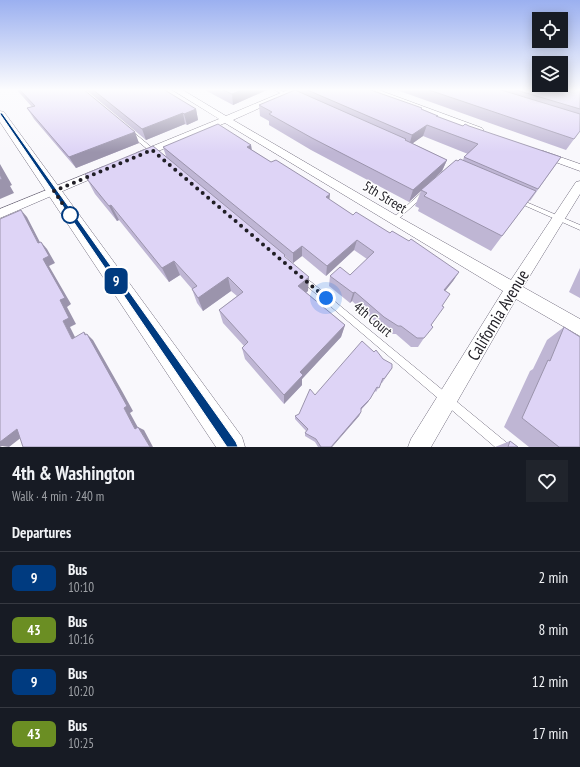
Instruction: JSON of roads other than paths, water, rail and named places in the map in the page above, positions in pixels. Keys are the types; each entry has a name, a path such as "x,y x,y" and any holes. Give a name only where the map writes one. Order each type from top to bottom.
{"street":[{"name":"5th Street","path":"210,110 394,220 514,288 580,328"},
{"path":"130,159 155,153 226,119 250,110"},
{"path":"424,110 488,134"},
{"path":"0,114 232,447"},
{"path":"532,150 580,168"},
{"path":"0,214 116,165"},
{"name":"California Avenue","path":"419,447 514,288 580,185"}],"lane":[{"path":"126,128 155,153"},
{"path":"394,220 428,190"},
{"path":"510,197 580,228"},
{"name":"4th Court","path":"297,273 503,447"}]}
